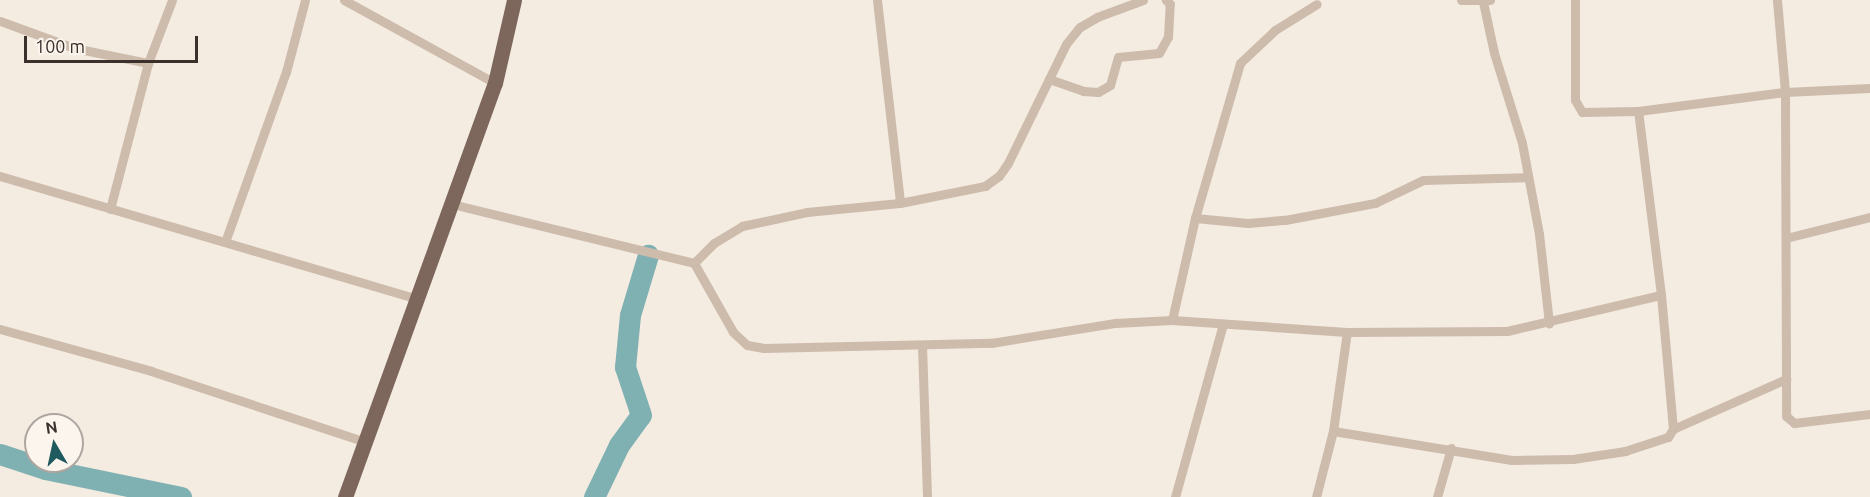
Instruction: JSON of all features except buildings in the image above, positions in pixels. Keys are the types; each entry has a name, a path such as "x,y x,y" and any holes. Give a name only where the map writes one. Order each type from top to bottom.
{"main road":[{"path":"345,497 414,298 452,204 495,83 514,0"}],"street":[{"path":"110,209 148,63 172,0"},
{"path":"225,242 286,72 305,0"},
{"path":"344,0 495,83"},
{"path":"877,0 900,203"},
{"path":"694,263 714,243 742,226 807,212 900,203 963,193 999,176 1066,44 1080,27 1143,0"},
{"path":"1049,79 1083,91 1098,92 1110,85 1118,57 1159,53 1168,38 1170,4 1166,0"},
{"path":"1461,0 1487,1 1528,177 1549,323"},
{"path":"1575,0 1577,108 1582,112 1638,111 1785,93 1870,88"},
{"path":"1777,0 1785,93 1788,421 1870,414"},
{"path":"1172,320 1195,218 1240,63 1275,30 1317,4"},
{"path":"0,21 74,48 148,63"},
{"path":"1638,111 1661,295 1673,429"},
{"path":"0,176 414,298"},
{"path":"1195,218 1248,223 1285,220 1375,203 1423,180 1528,177"},
{"path":"452,204 694,263 733,332 747,345 764,348 991,343 1115,323 1172,320 1347,332 1464,333 1549,323 1661,295"},
{"path":"1786,238 1870,217"},
{"path":"1175,497 1223,324"},
{"path":"0,329 151,371 363,441"},
{"path":"1316,497 1332,431 1347,332"},
{"path":"922,345 927,497"},
{"path":"1332,431 1451,448 1512,460 1573,459 1656,442 1673,429 1786,379"},
{"path":"1437,497 1451,448"}],"waterway":[{"path":"594,497 619,445 641,415 625,367 630,315 648,255"},
{"path":"0,454 45,469 181,497"}]}
